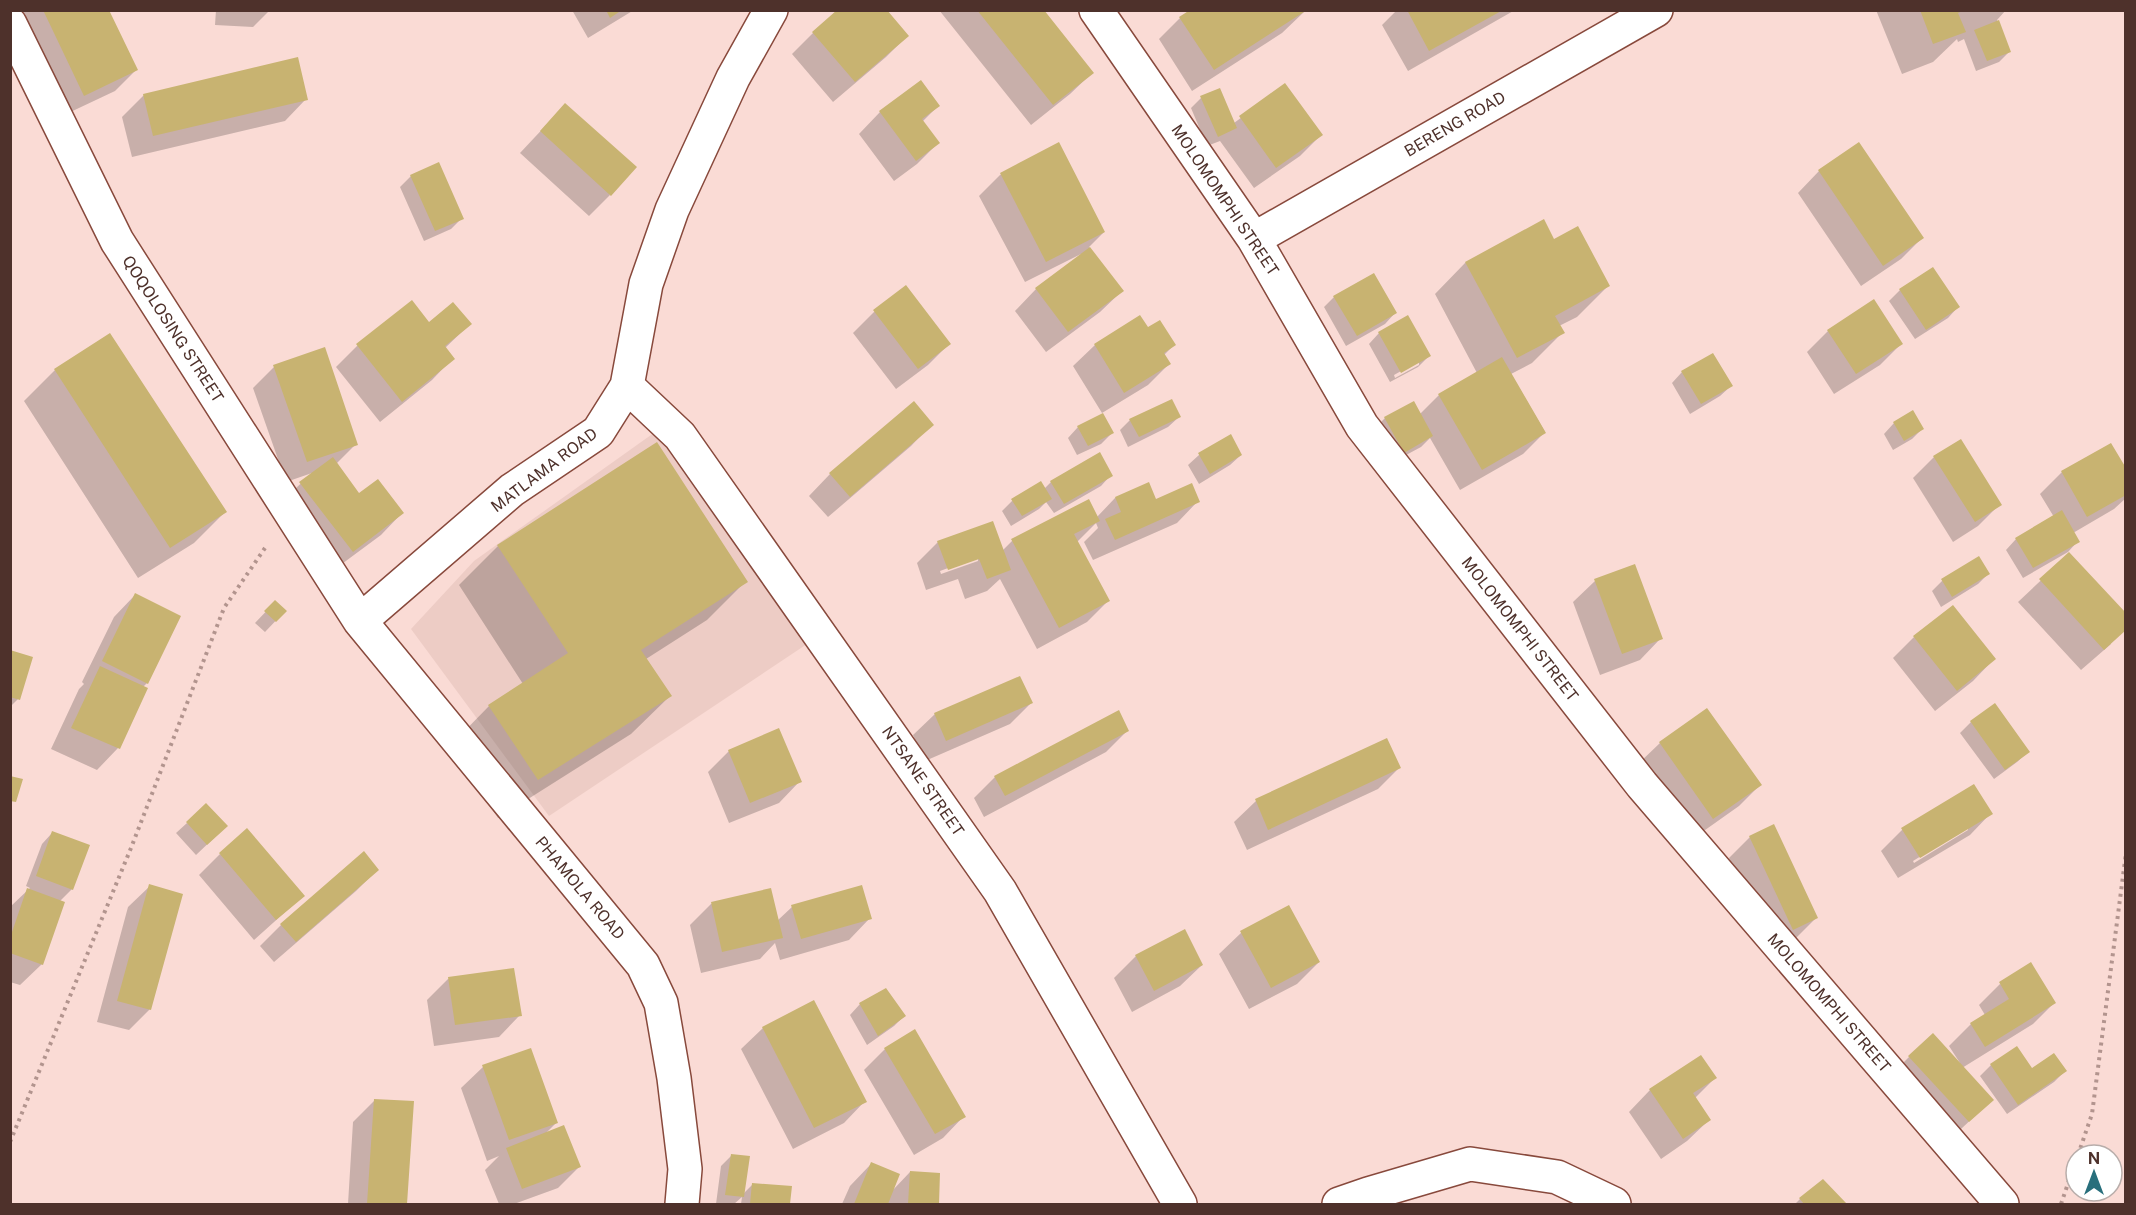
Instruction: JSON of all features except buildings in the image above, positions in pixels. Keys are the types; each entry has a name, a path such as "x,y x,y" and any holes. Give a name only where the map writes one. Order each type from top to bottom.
{"street":[{"name":"MATLAMA ROAD","path":"360,621 512,490 598,432 627,386 646,284 672,210 733,78 771,10"},
{"name":"MOLOMOMPHI STREET","path":"1096,10 1254,238 1362,426 1642,785 2002,1204"},
{"name":"BERENG ROAD","path":"1254,238 1656,10"},
{"name":"QOQOLOSING STREET","path":"10,24 117,242 360,621"},
{"name":"NTSANE STREET","path":"627,386 680,436 1000,891 1180,1204"},
{"name":"PHAMOLA ROAD","path":"360,621 643,965 661,1003 674,1078 685,1169 682,1204"},
{"path":"1339,1204 1470,1164 1556,1191 1614,1204"}],"path":[{"path":"10,1142 131,848 224,608 290,512"},
{"path":"2082,1143 2092,1114 2126,852"}],"shaded area":[{"path":"658,430 807,644 549,816 411,629 474,561"}]}
